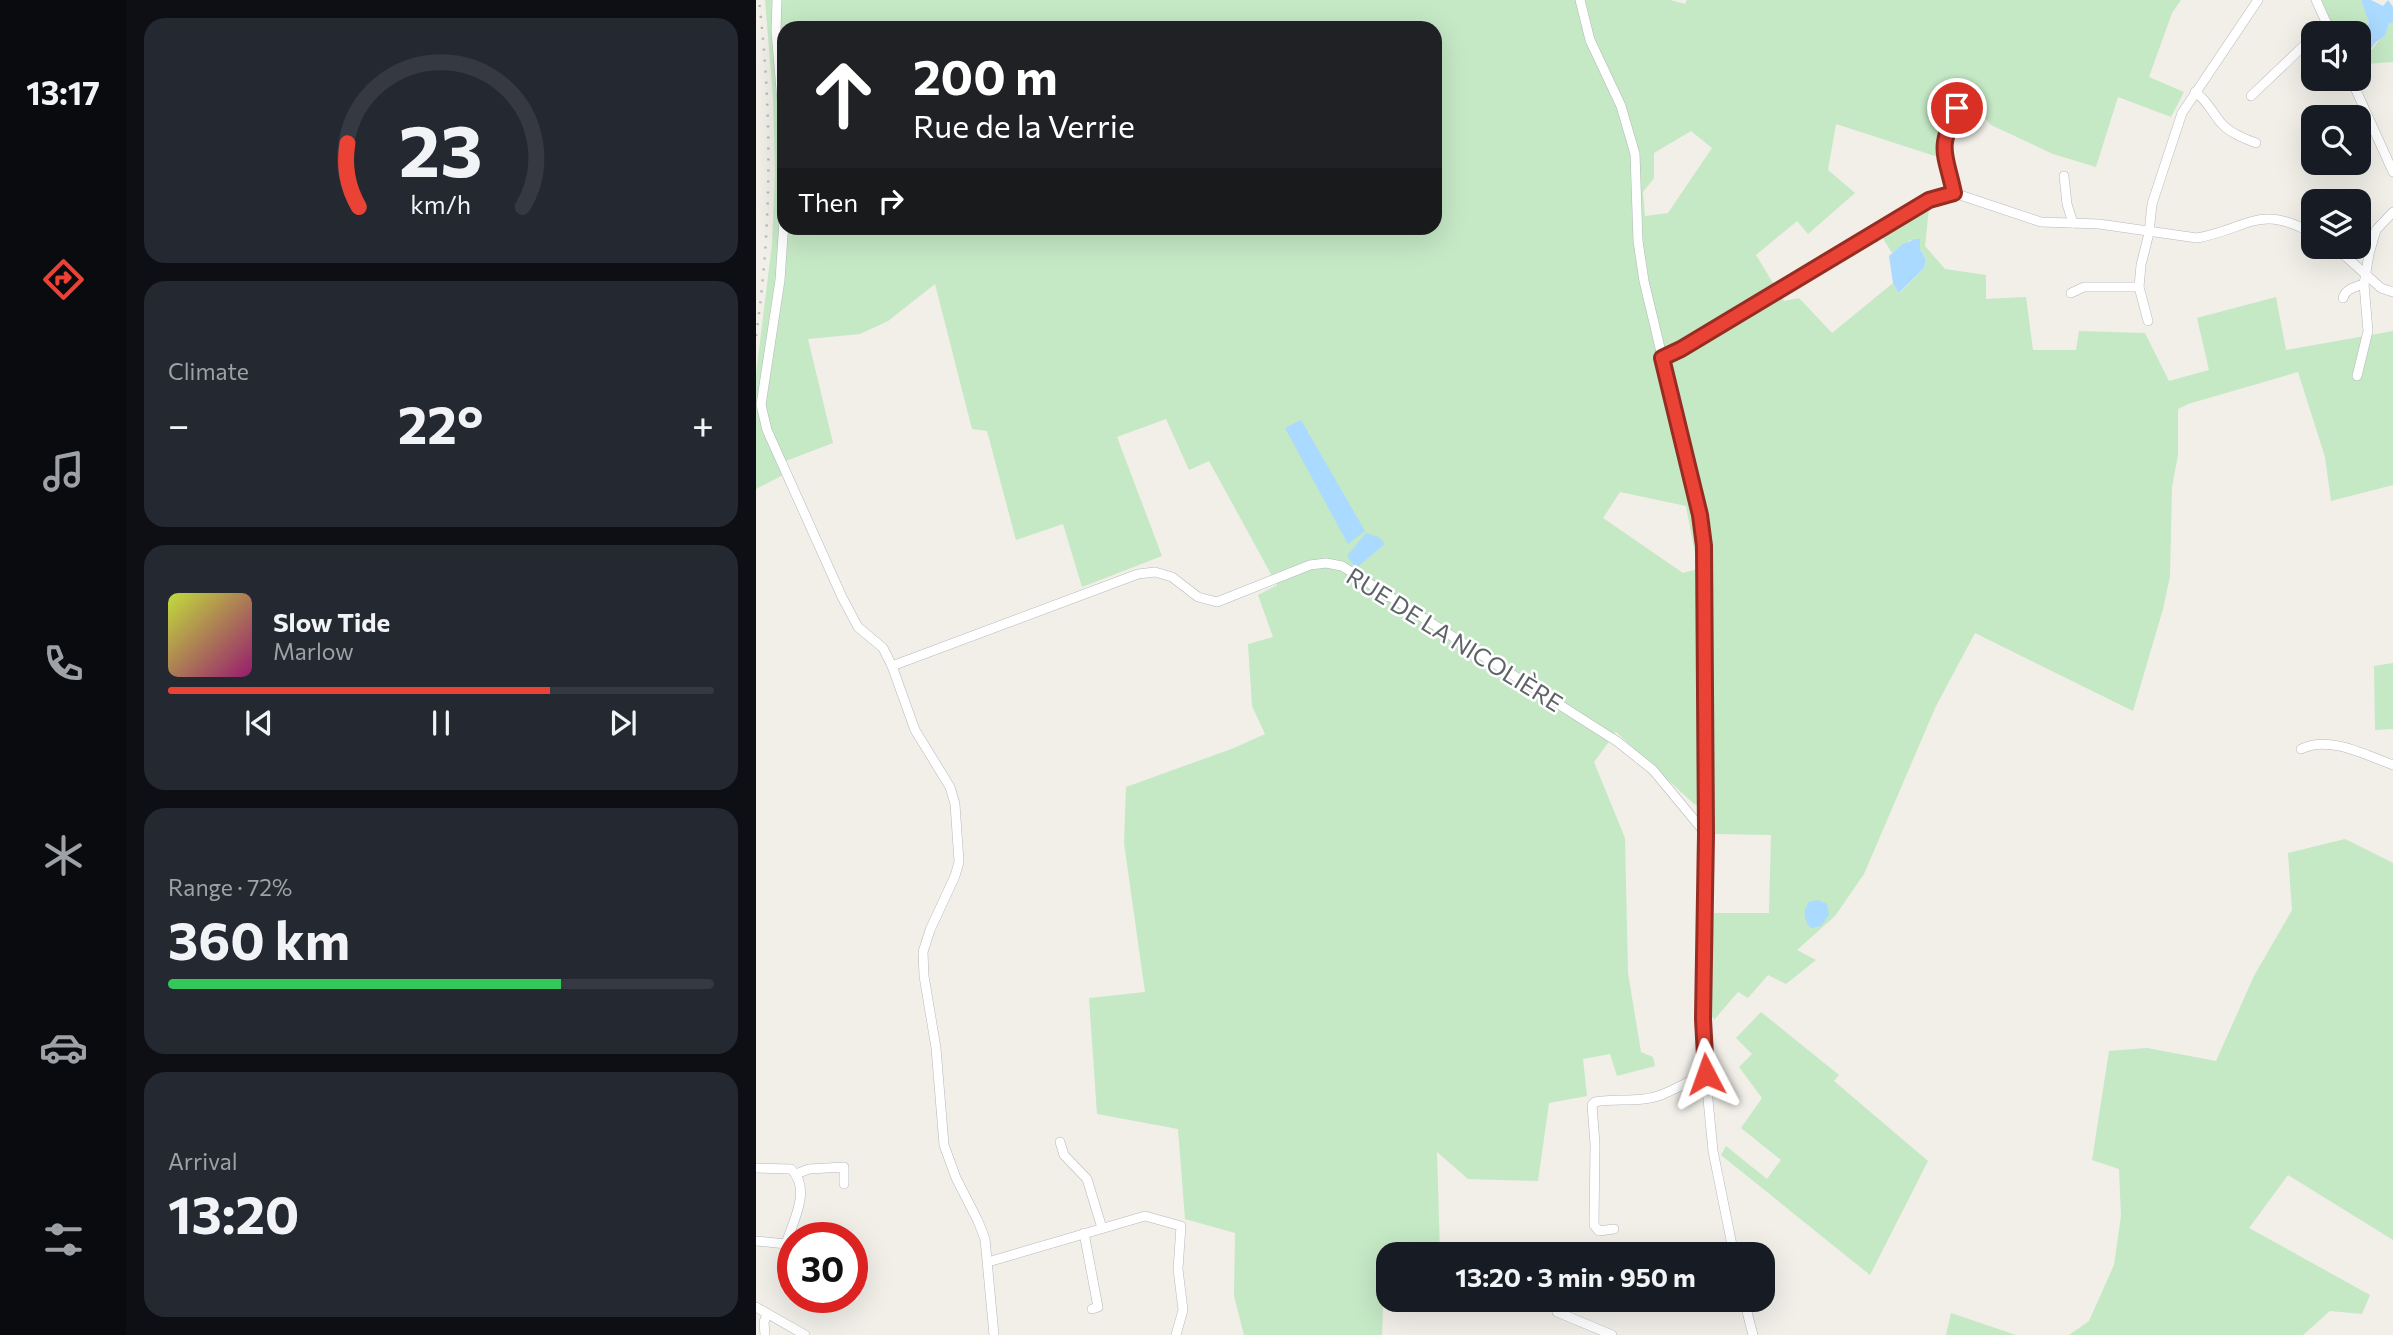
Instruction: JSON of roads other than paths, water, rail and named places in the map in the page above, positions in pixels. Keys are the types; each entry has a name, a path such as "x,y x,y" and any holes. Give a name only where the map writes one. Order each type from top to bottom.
{"street":[{"path":"777,0 777,43"},
{"path":"1580,0 1590,40 1621,106 1635,154 1640,259 1700,515 1704,546 1706,834 1703,1019 1713,1152 1731,1242"},
{"path":"2148,321 2139,288 2141,265 2149,233 2152,204 2182,113 2258,0"},
{"path":"2316,0 2326,21"},
{"path":"2251,96 2301,48"},
{"path":"2356,91 2393,172"},
{"path":"2195,92 2203,98 2223,125 2239,137 2256,143"},
{"path":"1954,193 1944,159 1944,144 1946,132 1957,108"},
{"path":"2064,176 2067,204 2073,223"},
{"path":"1662,358 1929,200 1954,193 2041,222 2099,225 2197,238 2268,218 2301,228"},
{"path":"2357,376 2368,331 2365,279 2369,254 2376,230 2393,212"},
{"path":"783,235 780,280 761,405 767,430 842,597 858,627 883,648 915,730 950,787 955,804 959,862 923,952 924,976 936,1048 940,1127 956,1178 985,1239 994,1335"},
{"path":"2346,259 2365,279 2393,292"},
{"path":"2343,298 2344,293 2365,279"},
{"path":"2071,293 2084,287 2139,288"},
{"name":"RUE DE LA NICOLIÈRE","path":"892,666 1138,574 1155,572 1172,577 1198,597 1217,602 1310,565 1326,563 1342,566 1618,742 1653,770 1706,834"},
{"path":"2301,749 2309,745 2339,745 2393,765"},
{"path":"1614,1229 1599,1231 1594,1225 1595,1144 1592,1105 1609,1099 1622,1101 1660,1096 1706,1074"},
{"path":"1060,1142 1064,1155 1087,1179 1102,1228"},
{"path":"796,1174 809,1169 844,1167 844,1184"},
{"path":"756,1168 790,1169 796,1174 802,1192 786,1244 756,1241"},
{"path":"988,1262 1145,1216 1181,1226 1178,1269 1183,1310 1176,1335"},
{"path":"1084,1233 1098,1307 1092,1309"},
{"path":"756,1307 805,1335"},
{"path":"1557,1312 1612,1335"},
{"path":"1747,1312 1752,1335"},
{"path":"765,1335 764,1322 767,1314"}],"water":[{"path":"2361,0 2371,0 2383,6 2388,0 2393,7 2393,22 2389,24 2385,35 2371,48 2371,21 2369,21"},
{"path":"1920,239 1920,249 1926,260 1924,268 1899,293 1893,283 1889,256 1903,244"},
{"path":"1301,420 1365,531 1348,544 1285,428"},
{"path":"1366,533 1379,537 1385,544 1356,568 1347,556"},
{"path":"1818,900 1827,904 1829,915 1821,926 1811,928 1805,919 1805,908 1809,902"}],"railway":[{"path":"756,336 765,252 768,168 766,84 759,0"}]}
